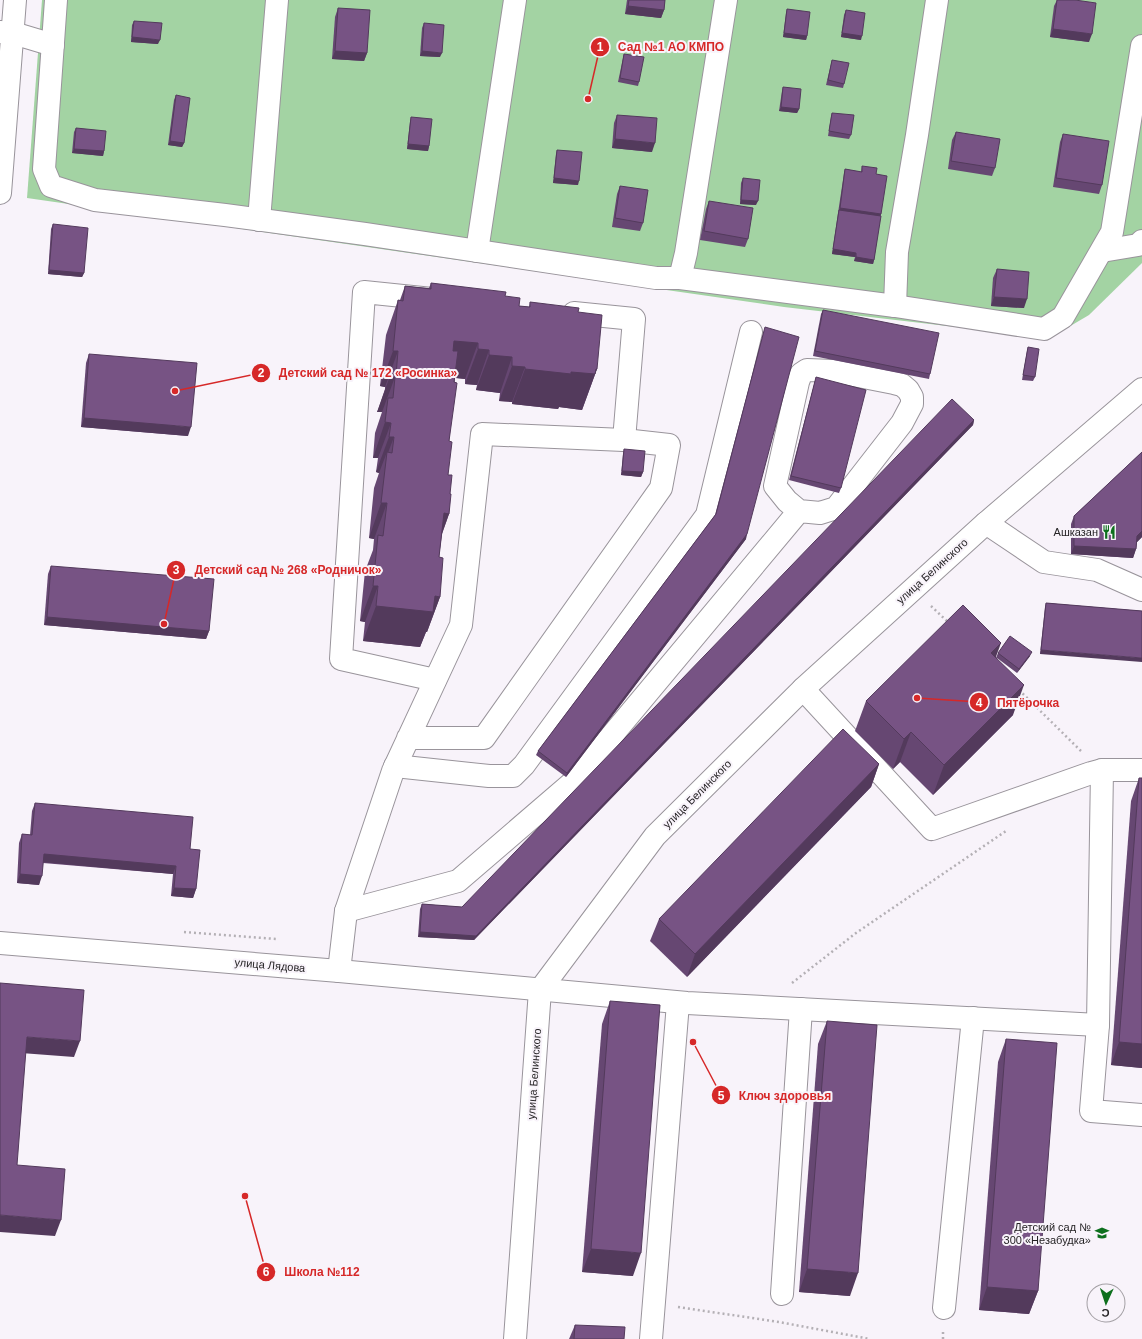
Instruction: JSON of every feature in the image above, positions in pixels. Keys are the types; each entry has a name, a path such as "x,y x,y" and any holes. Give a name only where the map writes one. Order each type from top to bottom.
{"street":[{"path":"0,193 6,32 15,0"},
{"path":"56,0 44,169 51,186 95,200 259,220 656,278 680,278 895,306 1044,329 1063,317 1112,232 1142,46"},
{"path":"259,220 277,0"},
{"path":"476,251 514,0"},
{"path":"680,278 686,252 726,0"},
{"path":"895,306 897,252 917,135 937,0"},
{"path":"6,32 53,45"},
{"path":"1102,250 1138,246 1142,241"},
{"path":"435,680 341,659 364,292 451,301"},
{"path":"554,311 634,319 624,440"},
{"path":"395,766 489,776 513,776 520,770 707,515 751,332"},
{"path":"807,370 833,371 902,385 908,390 912,397 912,404 902,423 836,508 820,514 799,511 787,501 775,486 801,374 807,370"},
{"name":"улица Белинского","path":"515,1339 540,990 655,836 802,689 986,523 1142,389"},
{"path":"339,971 346,911 395,766 408,738 435,680 461,625 482,434 624,440 669,445 661,488 484,738 408,738"},
{"path":"346,911 458,881 572,782 799,511"},
{"path":"986,523 1044,562 1097,570 1142,590"},
{"path":"802,689 932,829 1091,773 1102,770 1142,770"},
{"path":"1102,770 1098,1025 1091,1111 1142,1115"},
{"name":"улица Лядова","path":"0,943 339,971 678,1003 1098,1025"},
{"path":"651,1339 678,1003"},
{"path":"782,1294 801,1009"},
{"path":"944,1308 973,1018"}],"path":[{"path":"913,589 953,627"},
{"path":"1016,688 1102,770"},
{"path":"791,984 856,933 1006,831"},
{"path":"654,1303 779,1322 857,1338 870,1339"}],"green space":[{"path":"42,0 1142,0 1142,263 1089,315 1050,338 784,307 27,198"}],"building":[{"path":"629,0 665,0 664,10 628,6"},
{"path":"1057,0 1075,0 1096,3 1092,34 1053,29"},
{"path":"338,8 370,10 367,53 335,51"},
{"path":"787,9 810,12 807,36 784,33"},
{"path":"846,10 865,13 862,36 842,33"},
{"path":"134,21 162,23 160,40 132,37"},
{"path":"424,23 444,25 442,53 422,51"},
{"path":"624,54 644,57 639,82 620,78"},
{"path":"832,60 849,63 844,84 828,80"},
{"path":"783,87 801,89 799,109 781,107"},
{"path":"176,95 190,98 184,143 170,141"},
{"path":"832,113 854,115 851,135 829,131"},
{"path":"617,115 657,118 655,143 615,139"},
{"path":"411,117 432,119 429,146 408,144"},
{"path":"76,128 106,131 104,151 74,149"},
{"path":"956,132 1000,139 995,168 951,161"},
{"path":"1063,134 1109,141 1102,185 1056,178"},
{"path":"557,150 582,152 579,181 554,178"},
{"path":"862,166 877,168 876,174 887,176 881,214 840,208 845,169 862,172"},
{"path":"743,178 760,180 758,201 741,200"},
{"path":"620,186 648,190 643,223 615,218"},
{"path":"709,201 753,208 748,239 704,231"},
{"path":"839,210 881,216 874,260 856,257 856,253 833,249"},
{"path":"53,224 88,228 84,273 49,270"},
{"path":"997,269 1029,272 1027,299 994,297"},
{"path":"431,283 506,292 505,296 520,298 519,306 530,307 530,302 579,308 578,312 602,315 597,369 595,374 571,372 571,374 525,369 525,367 512,366 512,357 489,355 489,350 478,349 478,343 454,341 453,351 458,351 454,382 457,383 449,441 452,442 448,475 452,475 451,494 449,514 444,513 439,557 443,558 440,597 435,596 433,612 376,606 378,586 373,586 378,535 383,536 387,503 381,503 387,452 392,453 394,437 389,437 391,423 385,422 388,398 393,398 395,377 390,376 390,374 396,375 398,351 393,351 398,300 403,301 405,286 431,289"},
{"path":"823,310 939,333 930,374 815,351"},
{"path":"765,327 799,337 747,534 567,773 538,751 716,514"},
{"path":"1028,347 1039,349 1035,377 1023,375"},
{"path":"89,354 197,363 191,427 84,418"},
{"path":"816,377 866,390 841,488 791,476"},
{"path":"952,399 974,420 476,936 420,932 422,904 462,907"},
{"path":"624,449 645,451 643,472 622,471"},
{"path":"1142,452 1142,531 1137,536 1136,549 1074,546 1074,516"},
{"path":"51,566 214,579 209,631 47,617"},
{"path":"1046,603 1142,611 1142,658 1041,650"},
{"path":"963,605 1001,643 991,653 1024,685 944,765 911,732 904,739 866,701"},
{"path":"1010,636 1032,652 1019,669 998,653"},
{"path":"843,729 879,764 695,954 659,919"},
{"path":"1139,778 1142,778 1142,1044 1119,1042"},
{"path":"35,803 193,817 190,849 200,850 196,889 174,888 176,866 44,854 42,876 20,874 22,834 32,835"},
{"path":"0,983 84,990 80,1041 27,1037 17,1165 65,1169 61,1220 0,1215"},
{"path":"610,1001 660,1005 641,1253 591,1249"},
{"path":"827,1021 877,1025 858,1273 807,1269"},
{"path":"1006,1039 1057,1043 1038,1291 987,1287"},
{"path":"575,1325 625,1327 624,1339 574,1339"}],"place":[{"name":"Сад №1 АО КМПО","path":"588,99"},
{"name":"Детский сад № 172 «Росинка»","path":"175,391"},
{"name":"Ашказан","path":"1109,532"},
{"name":"Детский сад № 268 «Родничок»","path":"164,624"},
{"name":"Пятёрочка","path":"917,698"},
{"name":"Ключ здоровья","path":"693,1042"},
{"name":"Школа №112","path":"245,1196"},
{"name":"Детский сад № 300 «Незабудка»","path":"1102,1233"}]}
